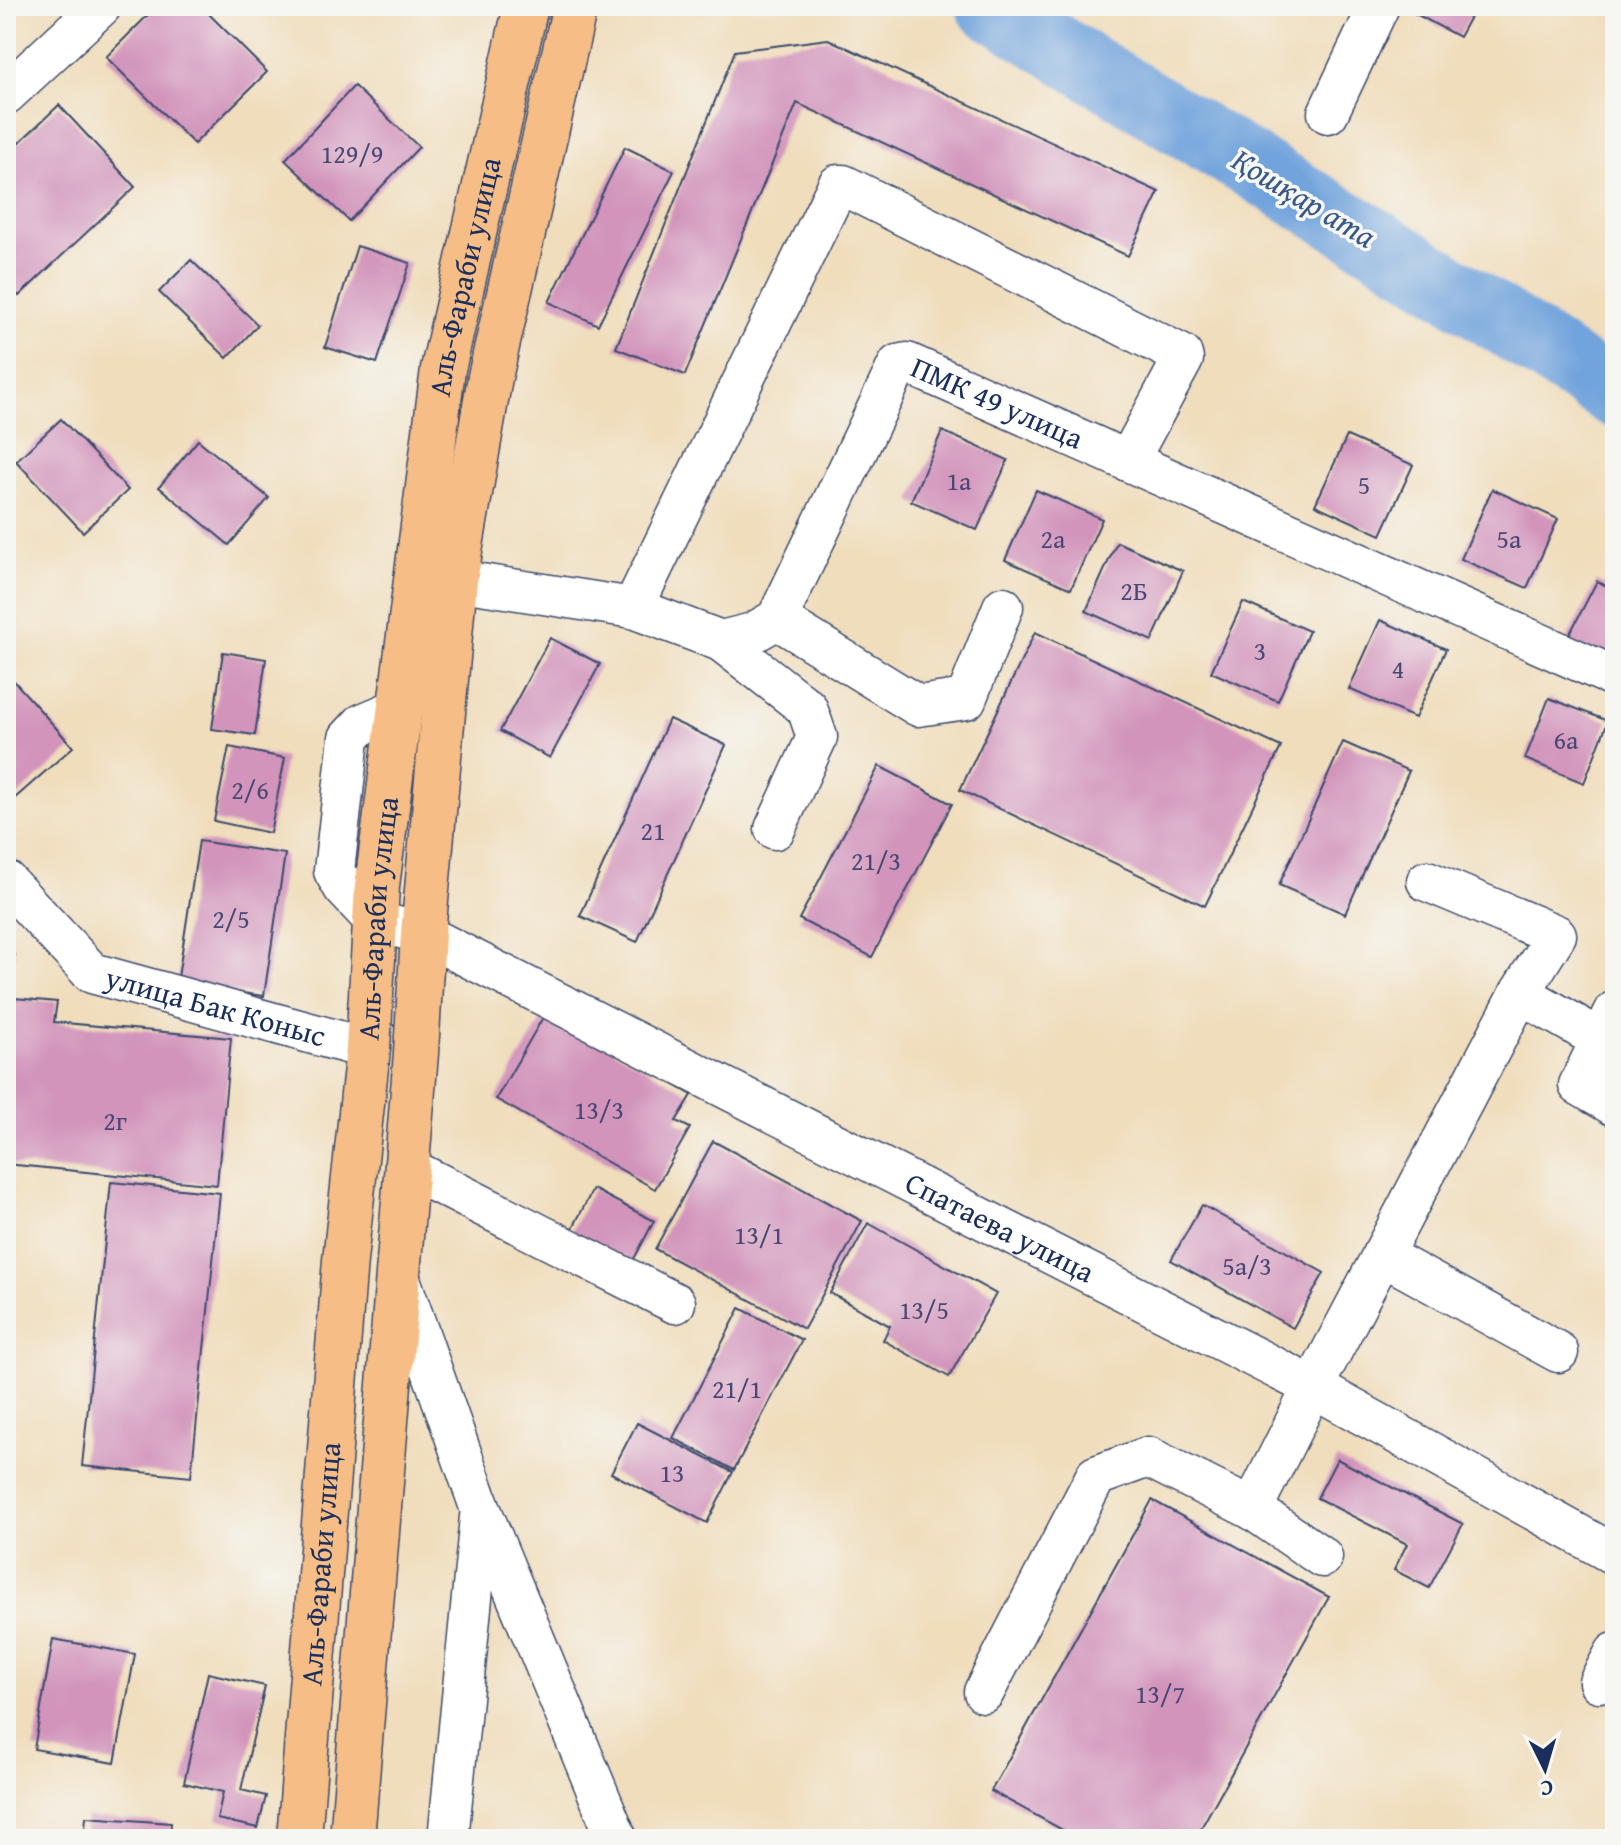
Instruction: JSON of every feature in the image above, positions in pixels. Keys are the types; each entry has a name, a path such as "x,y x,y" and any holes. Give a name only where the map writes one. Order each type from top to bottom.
{"main road":[{"name":"Аль-Фараби улица","path":"299,1839 345,1260 368,1049 377,886 443,369 526,6"},
{"name":"Аль-Фараби улица","path":"352,1839 423,934 455,580 490,377 575,6"}],"street":[{"path":"6,94 101,6"},
{"path":"1328,113 1379,6"},
{"path":"633,608 838,185 1182,355 1183,359 1128,461"},
{"name":"ПМК 49 улица","path":"777,619 898,365 907,363 1615,677"},
{"path":"455,580 633,608 721,641 807,708 817,737 775,829"},
{"path":"721,641 753,633 777,619 918,706 966,699 1003,607"},
{"name":"улица Бак Коныс","path":"6,881 92,973 368,1049"},
{"path":"1252,1509 1520,993 1556,935 1427,881"},
{"name":"Спатаева улица","path":"375,921 423,934 1313,1387 1615,1555"},
{"path":"1520,993 1607,1025 1579,1085 1615,1106"},
{"path":"406,1167 675,1303"},
{"path":"1382,1255 1558,1352"},
{"path":"397,1271 481,1510 617,1839"},
{"path":"984,1692 1096,1476 1148,1457 1252,1509 1322,1557"},
{"path":"448,1839 481,1510"}],"building":[{"path":"157,6 201,6 267,72 194,144 106,57"},
{"path":"1165,6 1182,6 1179,13"},
{"path":"1401,6 1476,6 1459,37"},
{"path":"828,39 1159,192 1128,256 797,103 685,375 616,348 735,51"},
{"path":"354,86 419,147 349,221 285,160"},
{"path":"59,105 135,187 19,296 6,283 6,155"},
{"path":"625,147 674,171 598,325 549,302"},
{"path":"357,246 410,263 377,363 325,347"},
{"path":"191,260 258,325 227,358 159,292"},
{"path":"61,419 128,490 83,532 16,461"},
{"path":"942,431 1008,460 977,530 911,501"},
{"path":"1347,436 1413,465 1381,535 1315,505"},
{"path":"198,440 269,498 229,545 159,487"},
{"path":"1492,489 1558,519 1527,588 1461,559"},
{"path":"1036,490 1102,519 1071,589 1005,560"},
{"path":"1117,542 1183,571 1152,641 1086,611"},
{"path":"1597,581 1615,591 1615,669 1565,643"},
{"path":"1243,602 1309,631 1278,701 1211,672"},
{"path":"1380,620 1446,649 1415,718 1349,689"},
{"path":"1035,632 1281,747 1205,906 960,790"},
{"path":"550,638 600,664 550,758 500,731"},
{"path":"223,652 266,659 255,735 212,729"},
{"path":"6,672 73,747 6,806"},
{"path":"1549,698 1608,721 1584,783 1525,759"},
{"path":"669,719 726,745 637,942 580,916"},
{"path":"1343,742 1409,771 1345,914 1279,885"},
{"path":"229,747 285,758 270,833 214,821"},
{"path":"879,766 952,804 872,957 799,919"},
{"path":"199,841 285,854 264,996 177,984"},
{"path":"6,943 15,955 6,962"},
{"path":"14,998 57,1002 54,1022 231,1038 217,1185 6,1164 6,1077"},
{"path":"546,1012 692,1095 676,1121 690,1128 655,1189 496,1099"},
{"path":"713,1141 862,1221 804,1329 655,1249"},
{"path":"111,1182 220,1193 191,1477 82,1466"},
{"path":"593,1189 654,1221 625,1276 564,1245"},
{"path":"1202,1205 1324,1273 1293,1328 1171,1260"},
{"path":"868,1223 996,1294 949,1377 883,1340 890,1326 830,1293"},
{"path":"740,1308 802,1340 734,1470 673,1438"},
{"path":"637,1423 733,1472 707,1523 611,1473"},
{"path":"1337,1459 1463,1524 1429,1588 1394,1570 1407,1544 1317,1498"},
{"path":"1152,1500 1329,1597 1195,1839 1079,1839 991,1791"},
{"path":"53,1639 135,1654 115,1763 34,1749"},
{"path":"208,1673 265,1686 241,1790 266,1796 258,1828 217,1819 223,1792 184,1783"},
{"path":"86,1817 171,1823 170,1839 84,1839"}],"waterway":[{"name":"Қошқар ата","path":"989,6 1434,277 1615,395"}]}
